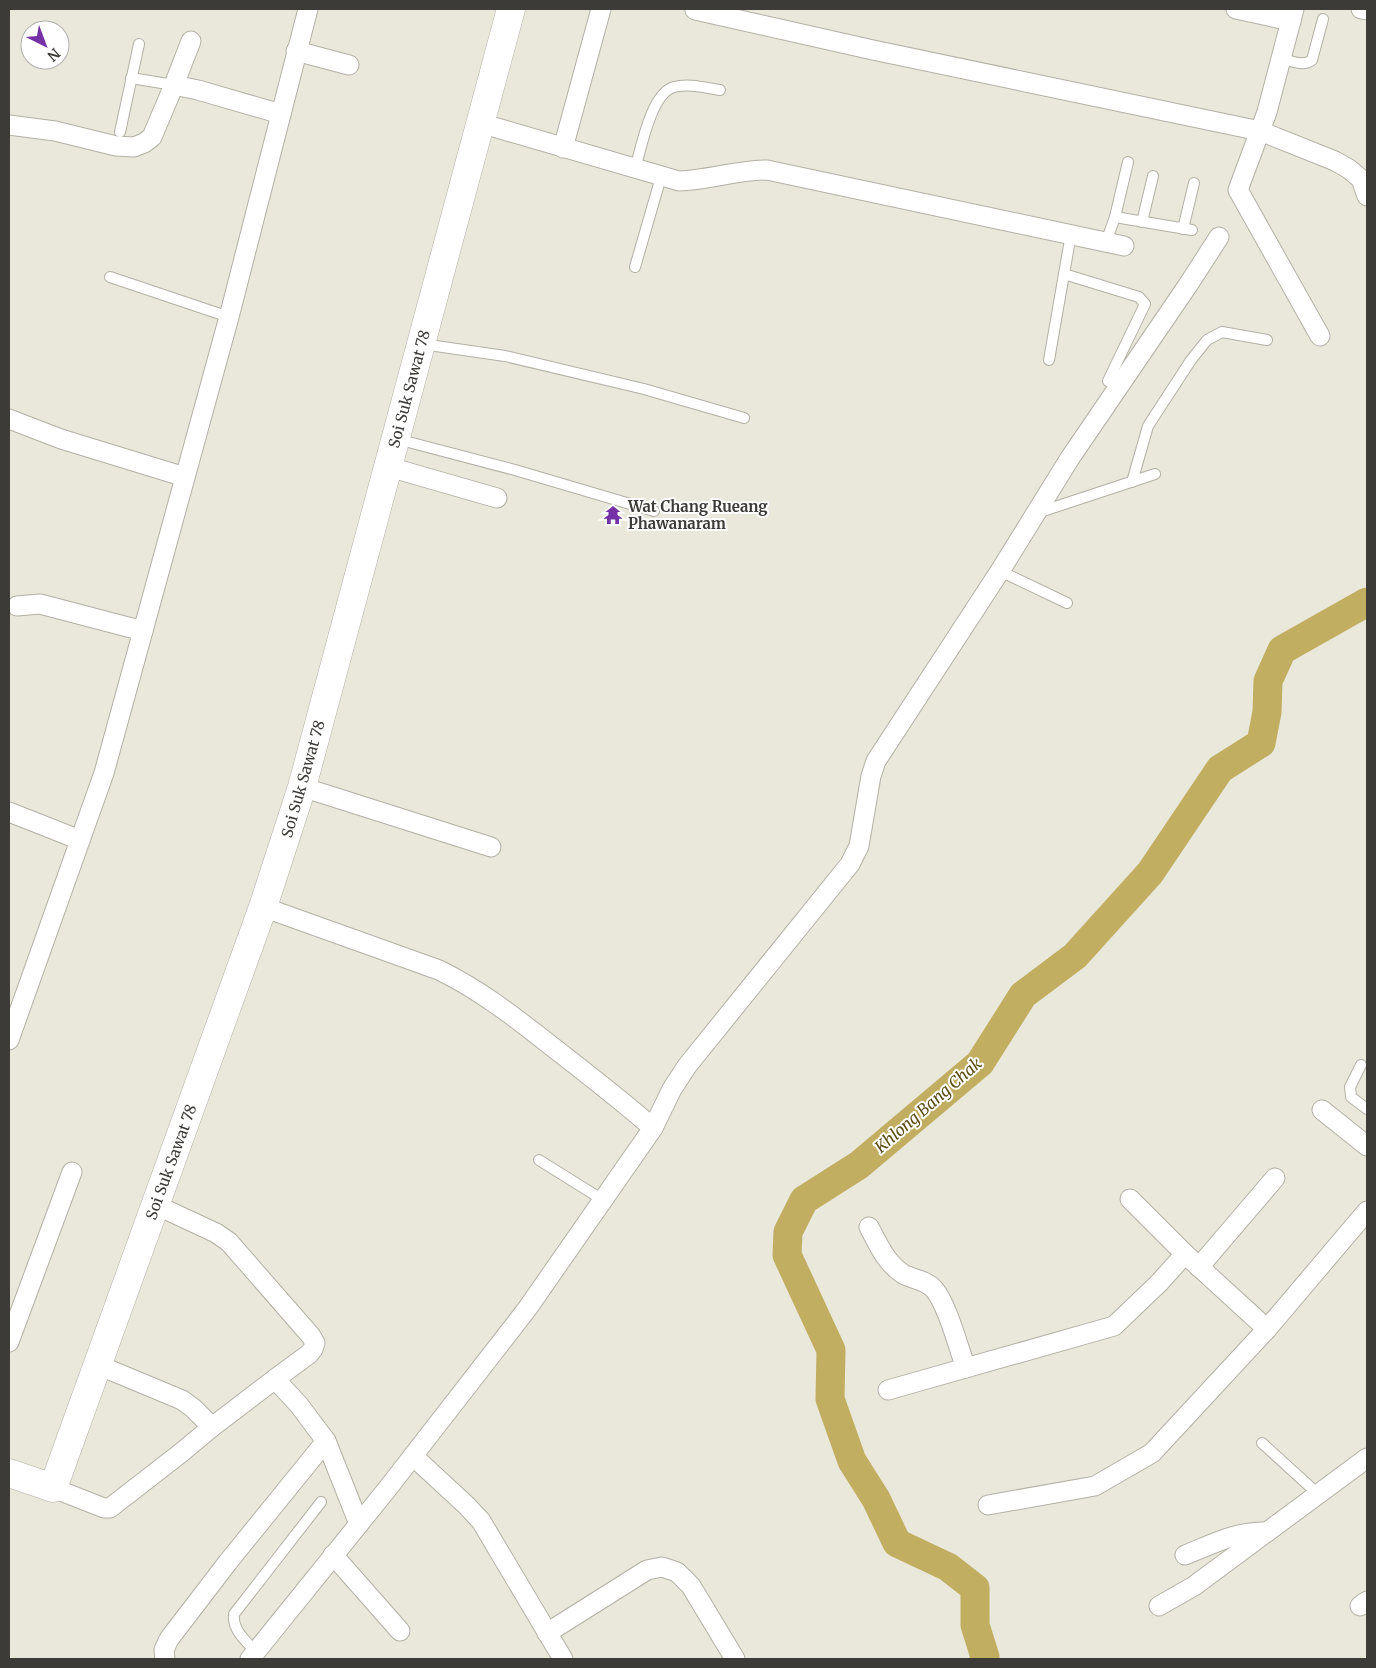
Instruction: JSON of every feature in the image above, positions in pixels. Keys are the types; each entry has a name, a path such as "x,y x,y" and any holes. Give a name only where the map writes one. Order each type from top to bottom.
{"street":[{"path":"9,1040 14,1007 80,840 104,773 229,317 308,9"},
{"name":"Soi Suk Sawat 78","path":"53,1488 263,907 302,787 511,9"},
{"path":"563,148 601,9"},
{"path":"1236,9 1292,15 1267,112 1238,190 1320,336"},
{"path":"1361,9 1367,10"},
{"path":"695,10 864,48 1260,131 1335,161 1349,169 1361,179 1367,196"},
{"path":"9,126 55,131 116,146 134,146 144,143 152,136 191,41"},
{"path":"296,50 349,65"},
{"path":"174,85 281,114"},
{"path":"480,123 679,181 694,181 748,170 767,170 1124,246"},
{"path":"253,1656 413,1456 527,1309 653,1128 672,1089 687,1066 850,864 859,846 871,776 876,761 1000,571 1070,458 1219,237"},
{"path":"9,419 61,439 185,477"},
{"path":"389,467 496,498"},
{"path":"16,606 31,603 40,604 143,631"},
{"path":"302,787 491,847"},
{"path":"9,812 80,840"},
{"path":"263,907 439,970 463,982 500,1005 653,1128"},
{"path":"1322,1110 1367,1146"},
{"path":"9,1342 72,1172"},
{"path":"1199,1266 1275,1178"},
{"path":"1130,1199 1185,1254 1267,1329"},
{"path":"9,1473 104,1508 110,1508 313,1349 315,1343 310,1336 229,1242 216,1233 156,1205"},
{"path":"988,1505 1095,1486 1152,1453 1267,1329 1367,1211"},
{"path":"869,1227 885,1256 893,1266 904,1274 933,1288 940,1298 966,1368"},
{"path":"888,1390 1114,1326 1159,1284 1185,1254"},
{"path":"98,1365 182,1400 212,1427"},
{"path":"275,1379 299,1405 326,1441 358,1524"},
{"path":"165,1659 164,1650 169,1639 228,1562 326,1441"},
{"path":"413,1456 466,1504 481,1521 563,1659"},
{"path":"1159,1606 1194,1586 1367,1458"},
{"path":"1185,1555 1239,1533 1250,1531 1267,1532"},
{"path":"333,1555 400,1631"},
{"path":"547,1633 647,1570 662,1566 677,1572 691,1586 735,1659"}],"lane":[{"path":"1281,58 1302,63 1312,60 1323,18"},
{"path":"120,132 139,44"},
{"path":"131,78 174,85"},
{"path":"635,169 651,114 666,90 684,85 720,90"},
{"path":"1106,242 1128,162"},
{"path":"1142,222 1153,176"},
{"path":"634,267 661,177"},
{"path":"1114,217 1188,230 1194,183"},
{"path":"1049,360 1071,234"},
{"path":"1064,274 1139,297 1145,304 1108,381"},
{"path":"110,277 229,317"},
{"path":"1132,482 1148,426 1191,360 1207,340 1222,332 1267,340"},
{"path":"421,344 505,356 644,390 744,418"},
{"path":"396,439 514,470 654,511"},
{"path":"1036,513 1155,474"},
{"path":"1000,571 1067,603"},
{"path":"1361,1065 1350,1087 1351,1097 1367,1109"},
{"path":"539,1160 603,1200"},
{"path":"1262,1443 1318,1494"},
{"path":"253,1656 237,1630 233,1621 234,1614 321,1502"}],"waterway":[{"name":"Khlong Bang Chak","path":"984,1659 975,1625 975,1588 948,1567 897,1543 876,1499 852,1461 830,1399 831,1350 787,1255 788,1232 804,1200 859,1165 980,1063 1023,995 1075,956 1150,873 1220,769 1261,743 1267,712 1268,681 1282,650 1367,602"}],"place":[{"name":"Wat Chang Rueang Phawanaram","path":"613,515"}]}
